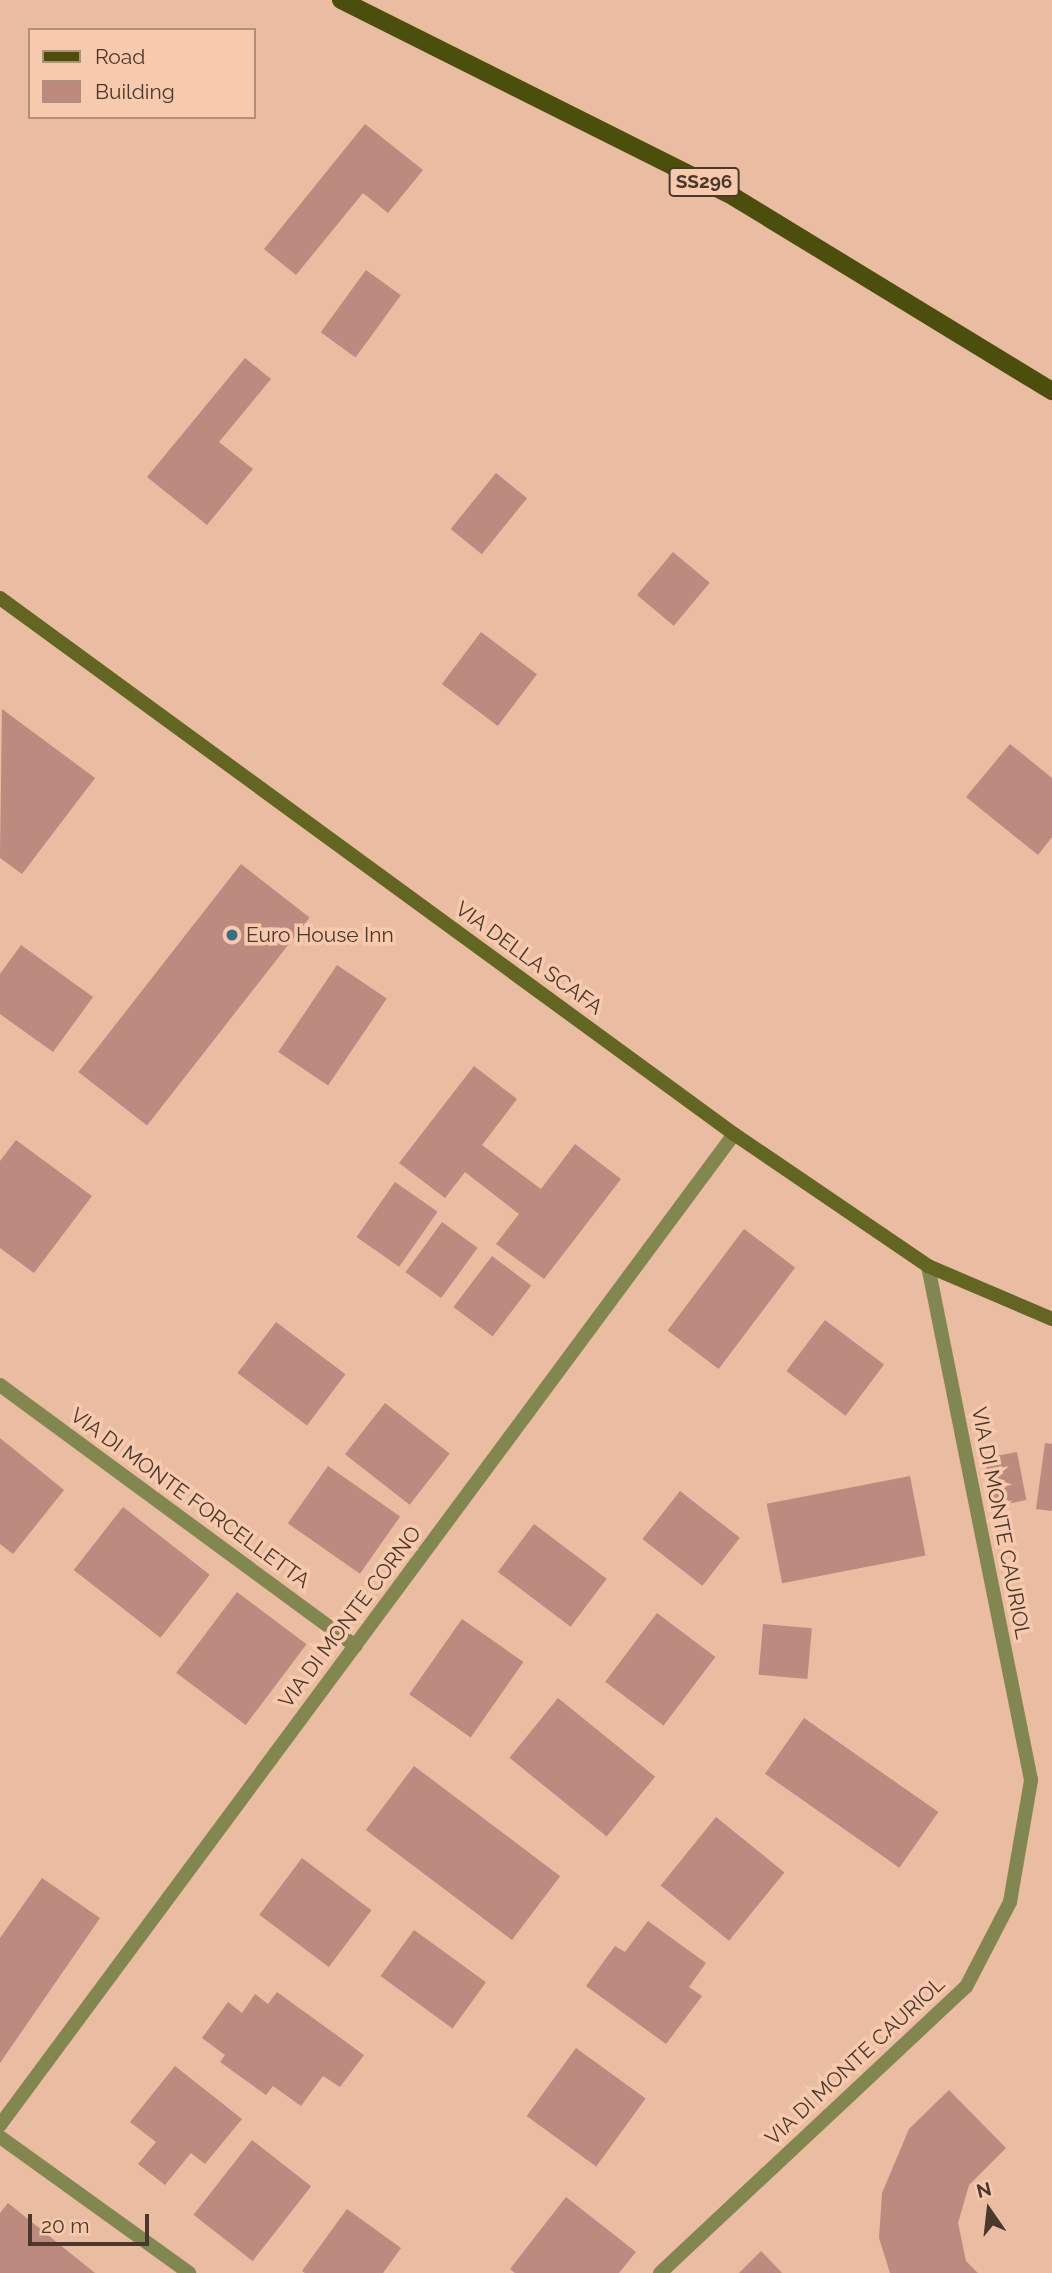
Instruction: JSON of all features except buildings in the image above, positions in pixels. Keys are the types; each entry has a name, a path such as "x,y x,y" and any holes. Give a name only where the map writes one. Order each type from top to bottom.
{"main road":[{"name":"SS296","path":"341,0 734,197 1052,391"}],"street":[{"name":"VIA DELLA SCAFA","path":"0,598 734,1133 928,1266 1052,1319"},
{"name":"VIA DI MONTE CORNO","path":"0,2125 734,1133"},
{"name":"VIA DI MONTE CAURIOL","path":"660,2273 966,1987 1010,1902 1031,1780 928,1266"},
{"name":"VIA DI MONTE FORCELLETTA","path":"0,1384 355,1646"},
{"path":"0,2137 189,2273"}],"place":[{"name":"Euro House Inn","path":"232,935"}]}
